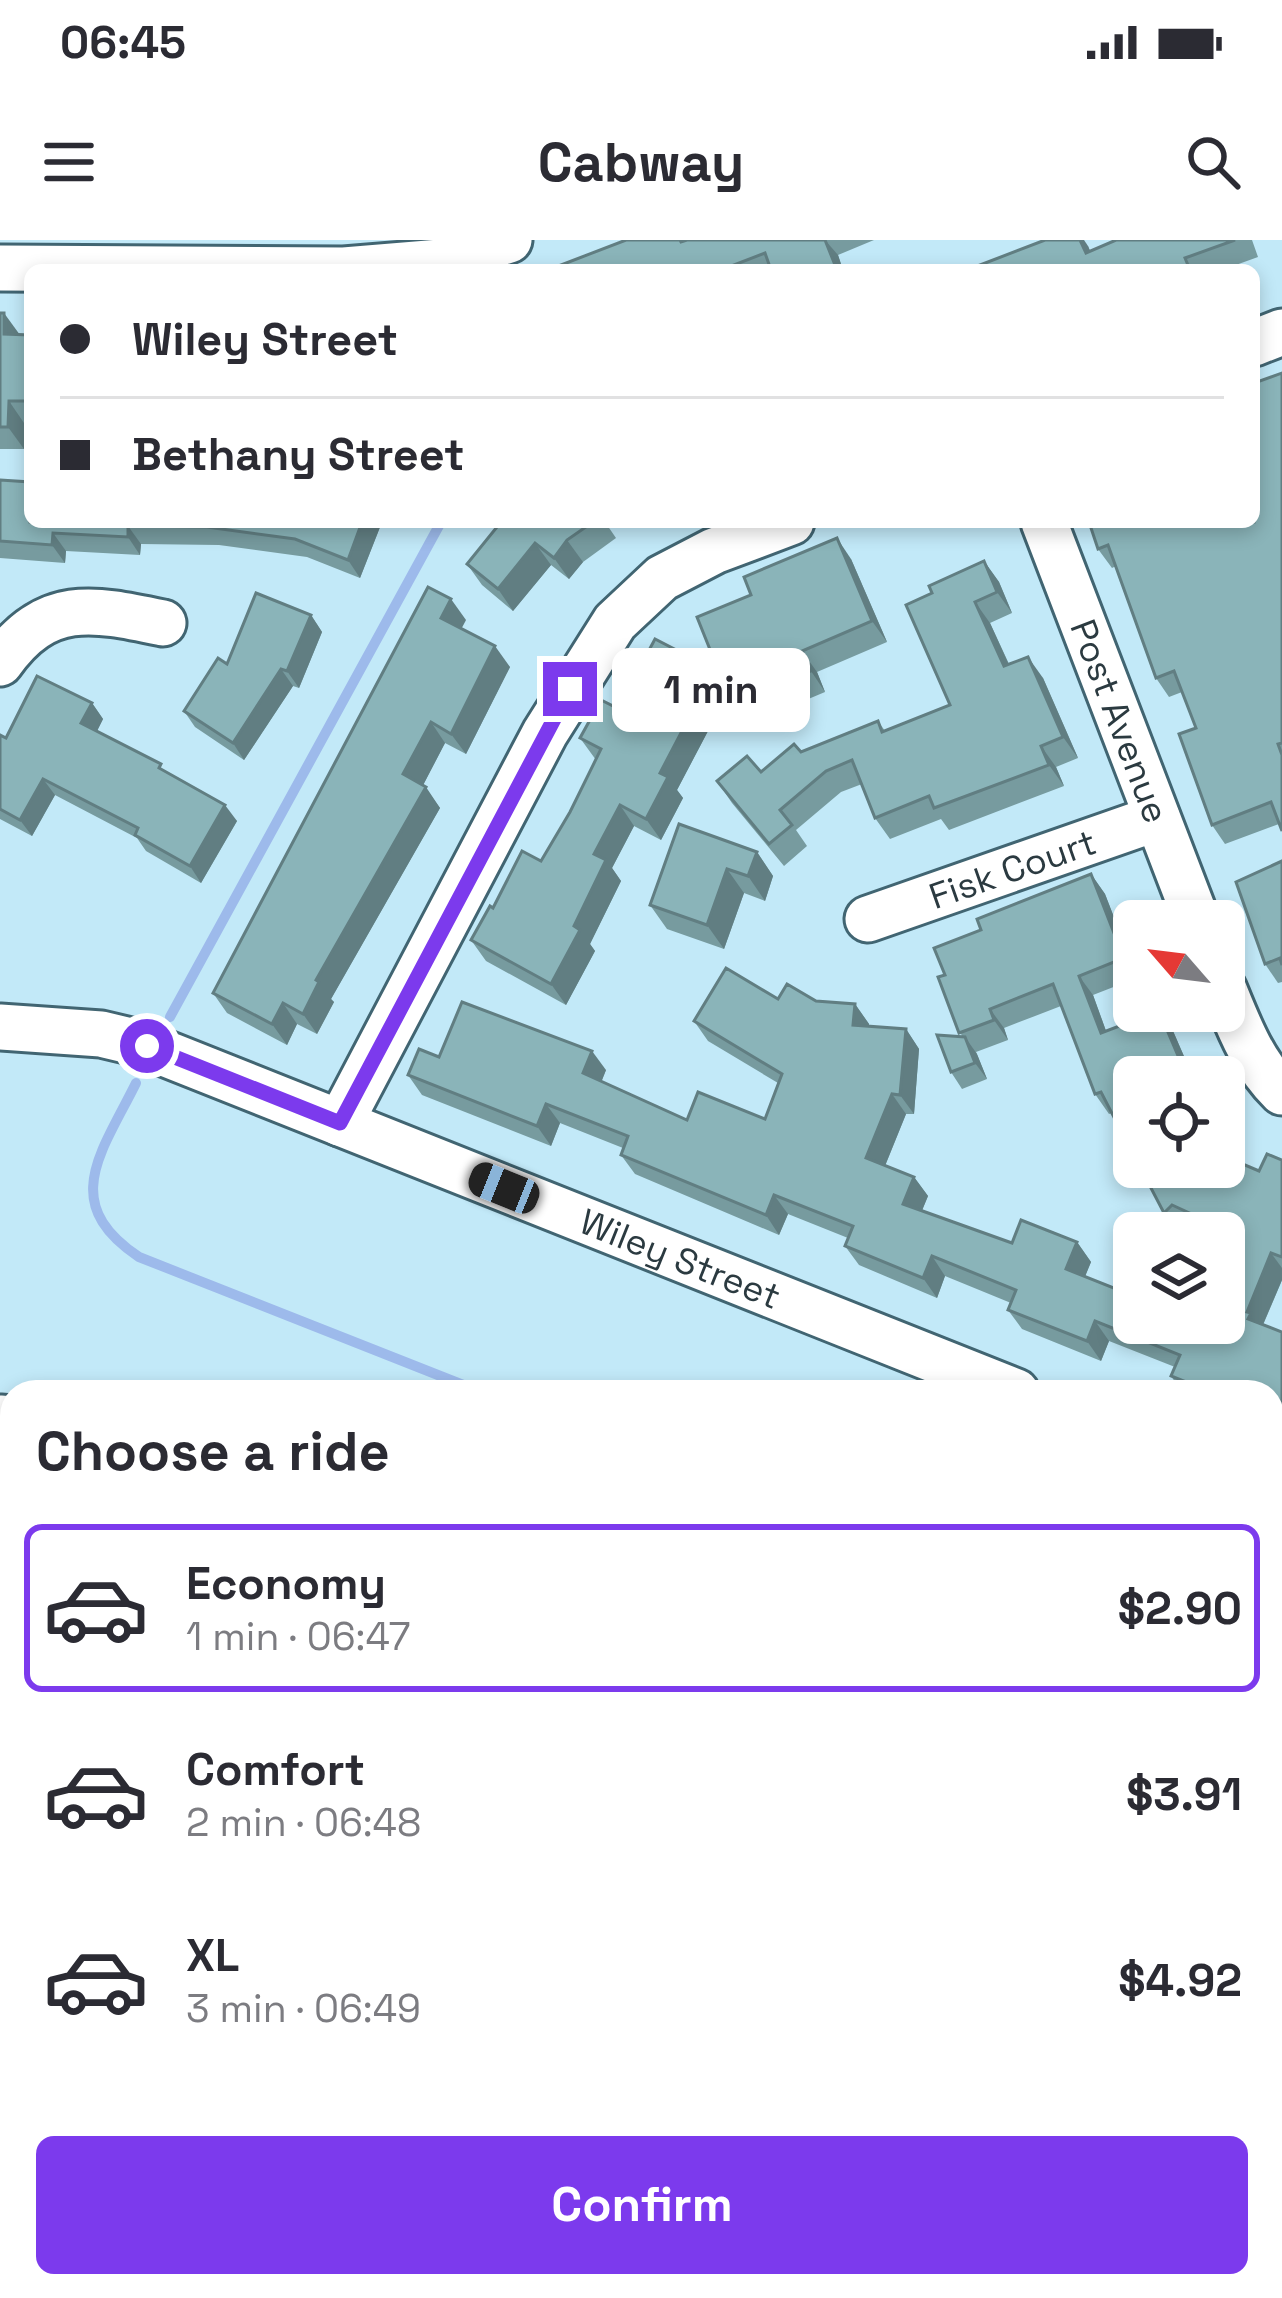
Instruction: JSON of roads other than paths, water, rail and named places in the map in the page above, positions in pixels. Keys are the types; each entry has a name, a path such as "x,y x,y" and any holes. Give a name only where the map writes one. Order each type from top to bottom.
{"street":[{"path":"416,264 440,262 509,240"},
{"path":"340,1123 545,734 604,637 637,598 662,578 775,528"},
{"name":"Post Avenue","path":"1046,528 1189,900"},
{"path":"0,663 30,627 48,617 94,613 163,623"},
{"name":"Fisk Court","path":"868,919 1157,818"},
{"name":"Wiley Street","path":"0,1027 121,1037 986,1380"},
{"path":"1243,1032 1266,1077 1282,1093"}],"waterway":[{"path":"170,1017 438,528"},
{"path":"136,1083 94,1176 93,1196 114,1237 139,1257 451,1380"}]}
